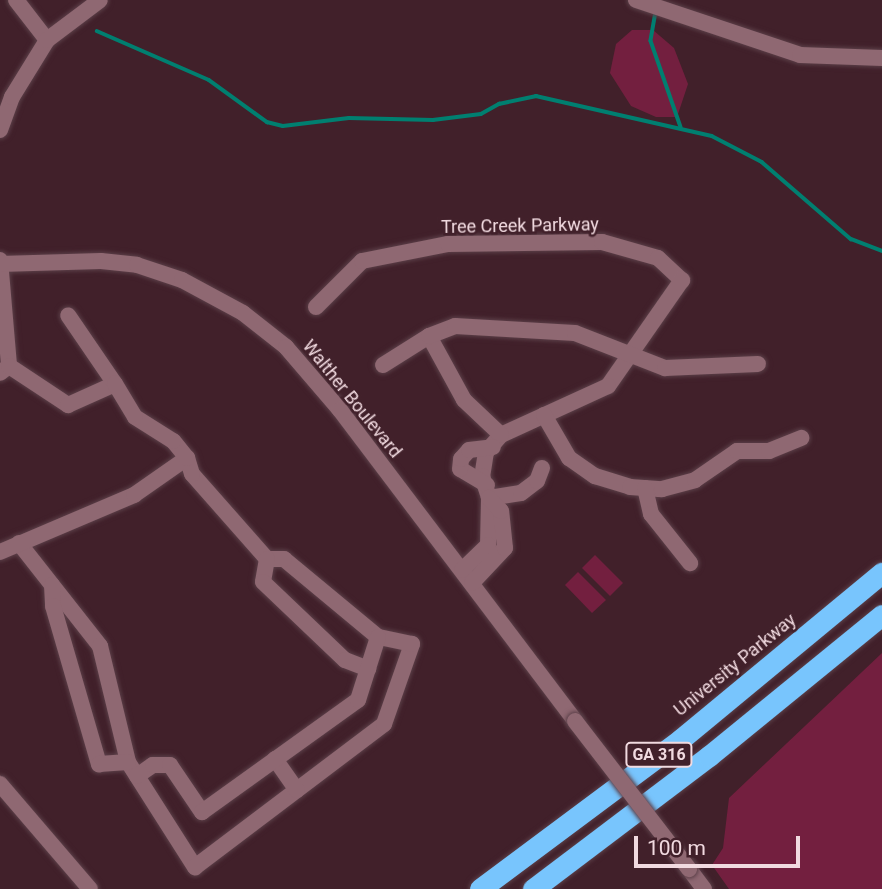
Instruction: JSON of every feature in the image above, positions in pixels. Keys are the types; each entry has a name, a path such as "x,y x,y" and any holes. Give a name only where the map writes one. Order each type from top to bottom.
{"highway":[{"name":"University Parkway","path":"480,889 681,739 882,573"},
{"name":"GA 316","path":"533,889 709,756 882,615"}],"street":[{"path":"16,0 47,40"},
{"path":"0,130 12,97 47,40 100,0"},
{"path":"636,0 800,55 882,58"},
{"name":"Tree Creek Parkway","path":"316,307 362,261 448,244 602,242 658,258 682,281 608,386 544,415 497,441 469,450 461,459 460,469 488,492 501,511 505,548 472,583"},
{"name":"Walther Boulevard","path":"0,263 101,261 137,265 182,281 243,313 286,347 340,410 704,889"},
{"path":"0,263 4,370 68,405 115,384"},
{"path":"19,543 100,646 128,762 195,867 384,724 411,644 379,636 284,559 267,559 192,474 187,458 173,441 135,417 68,315"},
{"path":"383,365 429,336 454,326 539,327 575,333 665,368 758,364"},
{"path":"429,336 464,400 497,441 488,492 488,545 462,570"},
{"path":"544,415 569,458 595,476 645,488 662,489 695,480 737,451 769,451 801,438"},
{"path":"0,552 134,495 187,458"},
{"path":"488,492 521,493 537,481 542,468"},
{"path":"645,488 651,513 690,563"},
{"path":"267,559 263,582 345,660 368,669"},
{"path":"52,585 53,606 99,764 128,762"},
{"path":"137,776 153,765 170,765 202,812 358,700 379,636"},
{"path":"275,760 297,790"},
{"path":"0,784 90,889"}],"shaded area":[{"path":"632,30 653,30 674,48 688,84 677,117 656,117 631,106 610,73 616,44"},
{"path":"595,555 623,583 610,596 582,568"},
{"path":"578,572 606,600 592,613 565,585"},
{"path":"882,653 882,889 729,889 712,865 723,848 729,798"}],"waterway":[{"path":"656,12 651,41 681,127"},
{"path":"97,31 209,80 267,122 283,126 349,118 433,120 481,114 499,104 536,96 712,136 762,162 851,239 882,251"}]}
